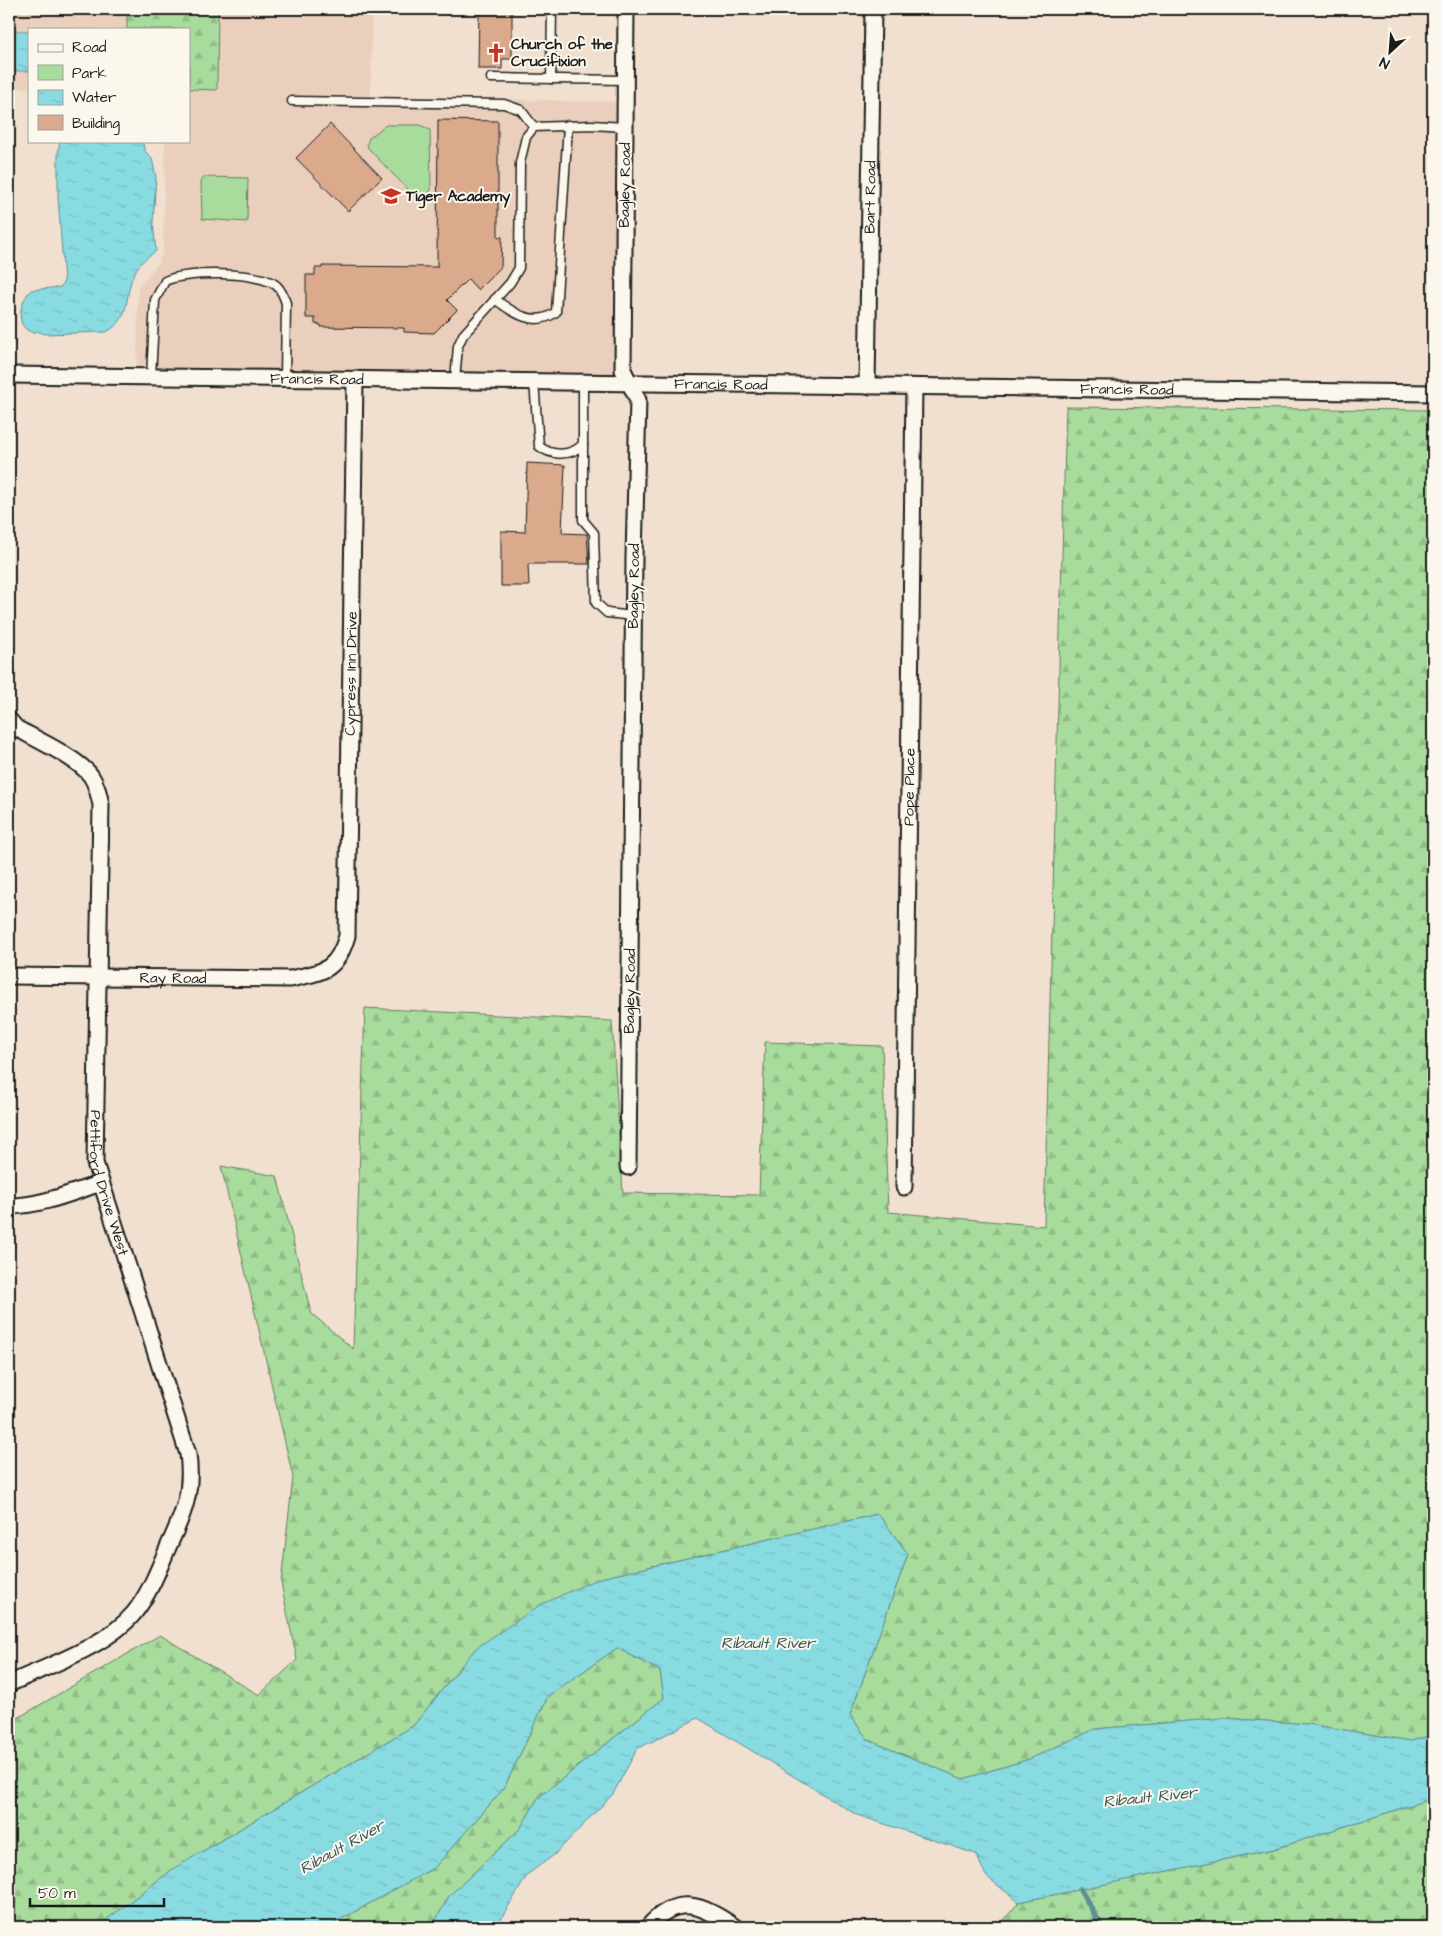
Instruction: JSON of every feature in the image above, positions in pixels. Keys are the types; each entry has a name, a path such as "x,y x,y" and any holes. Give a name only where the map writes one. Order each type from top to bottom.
{"street":[{"name":"Bagley Road","path":"626,9 623,370 638,400 633,616 628,1167"},
{"name":"Bart Road","path":"867,386 873,9"},
{"name":"Francis Road","path":"9,375 1433,393"},
{"name":"Cypress Inn Drive","path":"335,964 347,936 355,379"},
{"name":"Pope Place","path":"904,1187 914,387"},
{"name":"Pettiford Drive West","path":"9,720 16,728 79,765 91,776 98,790 101,805 95,1163 100,1184 188,1454 191,1476 182,1517 148,1591 134,1613 117,1629 88,1646 9,1684"},
{"name":"Ray Road","path":"9,976 290,979 322,972 335,964"},
{"path":"9,1206 47,1201 100,1184"},
{"path":"648,1927 669,1909 685,1905 700,1907 716,1913 735,1927"}],"lane":[{"path":"551,79 552,9"},
{"path":"491,78 626,80"},
{"path":"292,101 504,104 521,110 534,126"},
{"path":"495,299 511,312 530,319 548,318 556,312 568,125"},
{"path":"534,126 626,127"},
{"path":"455,380 458,346 463,335 510,283 519,268 520,163 526,137 534,126"},
{"path":"151,377 155,300 165,281 183,275 255,277 276,286 282,292 286,303 285,378"},
{"path":"534,382 538,446 550,452 565,454 573,452 583,444"},
{"path":"584,382 583,520 594,533 596,603 607,613 633,616"}],"shaded area":[{"path":"9,9 127,9 127,28 28,28 28,88 9,88"},
{"name":"Tiger Academy","path":"218,9 372,9 371,96 619,102 614,375 137,369 138,287 158,263 163,251 165,142 190,142 190,89 217,90"}],"green space":[{"path":"127,9 218,9 217,90 190,89 190,28 127,28"},
{"path":"386,125 420,125 430,130 431,190 425,198 415,197 368,148 369,138"},
{"path":"203,177 248,178 247,222 202,219 201,181"},
{"path":"1066,407 1433,410 1433,1735 1411,1741 1308,1724 1224,1718 1095,1729 1030,1759 963,1779 868,1740 850,1715 908,1554 878,1514 597,1579 476,1648 413,1726 173,1869 97,1927 9,1927 9,1723 160,1635 259,1695 297,1660 281,1583 293,1477 221,1166 277,1176 311,1313 353,1349 365,1008 612,1021 623,1193 759,1195 765,1042 882,1046 888,1212 1044,1226"},
{"path":"617,1648 660,1671 664,1698 538,1798 520,1829 449,1896 432,1927 327,1927 435,1867 504,1788 548,1696"},
{"path":"1433,1798 1433,1927 998,1927 1019,1902 1274,1849"}],"water":[{"path":"9,31 28,31 28,71 9,71"},
{"path":"60,142 142,142 145,151 152,159 156,177 153,222 156,251 142,262 136,270 129,288 121,320 115,327 106,332 45,334 37,331 34,333 23,326 21,320 24,301 31,290 61,287 64,281 58,196"},
{"name":"Ribault River","path":"878,1514 908,1554 850,1715 868,1740 963,1779 1030,1759 1095,1729 1224,1718 1308,1724 1411,1741 1433,1735 1433,1798 1274,1849 1019,1902 986,1876 976,1854 857,1815 698,1718 637,1749 613,1794 554,1855 528,1874 496,1927 432,1927 449,1896 520,1829 538,1798 664,1698 660,1671 617,1648 548,1696 504,1788 435,1867 327,1927 97,1927 173,1869 413,1726 476,1648 540,1605 597,1579"}],"building":[{"path":"479,9 512,9 512,59 502,59 502,69 478,69"},
{"path":"438,120 498,121 498,237 502,237 501,267 478,290 468,279 447,300 457,310 434,333 404,332 404,328 321,327 321,325 315,324 315,318 306,318 306,275 315,275 315,268 322,268 322,266 437,267"},
{"path":"330,124 382,178 348,211 296,158"},
{"path":"527,463 565,465 562,533 587,534 589,564 528,564 529,586 501,586 501,531 525,532"}],"waterway":[{"path":"1080,1889 1102,1927"}],"place":[{"name":"Church of the Crucifixion","path":"496,53"},
{"name":"Tiger Academy","path":"391,196"}]}
